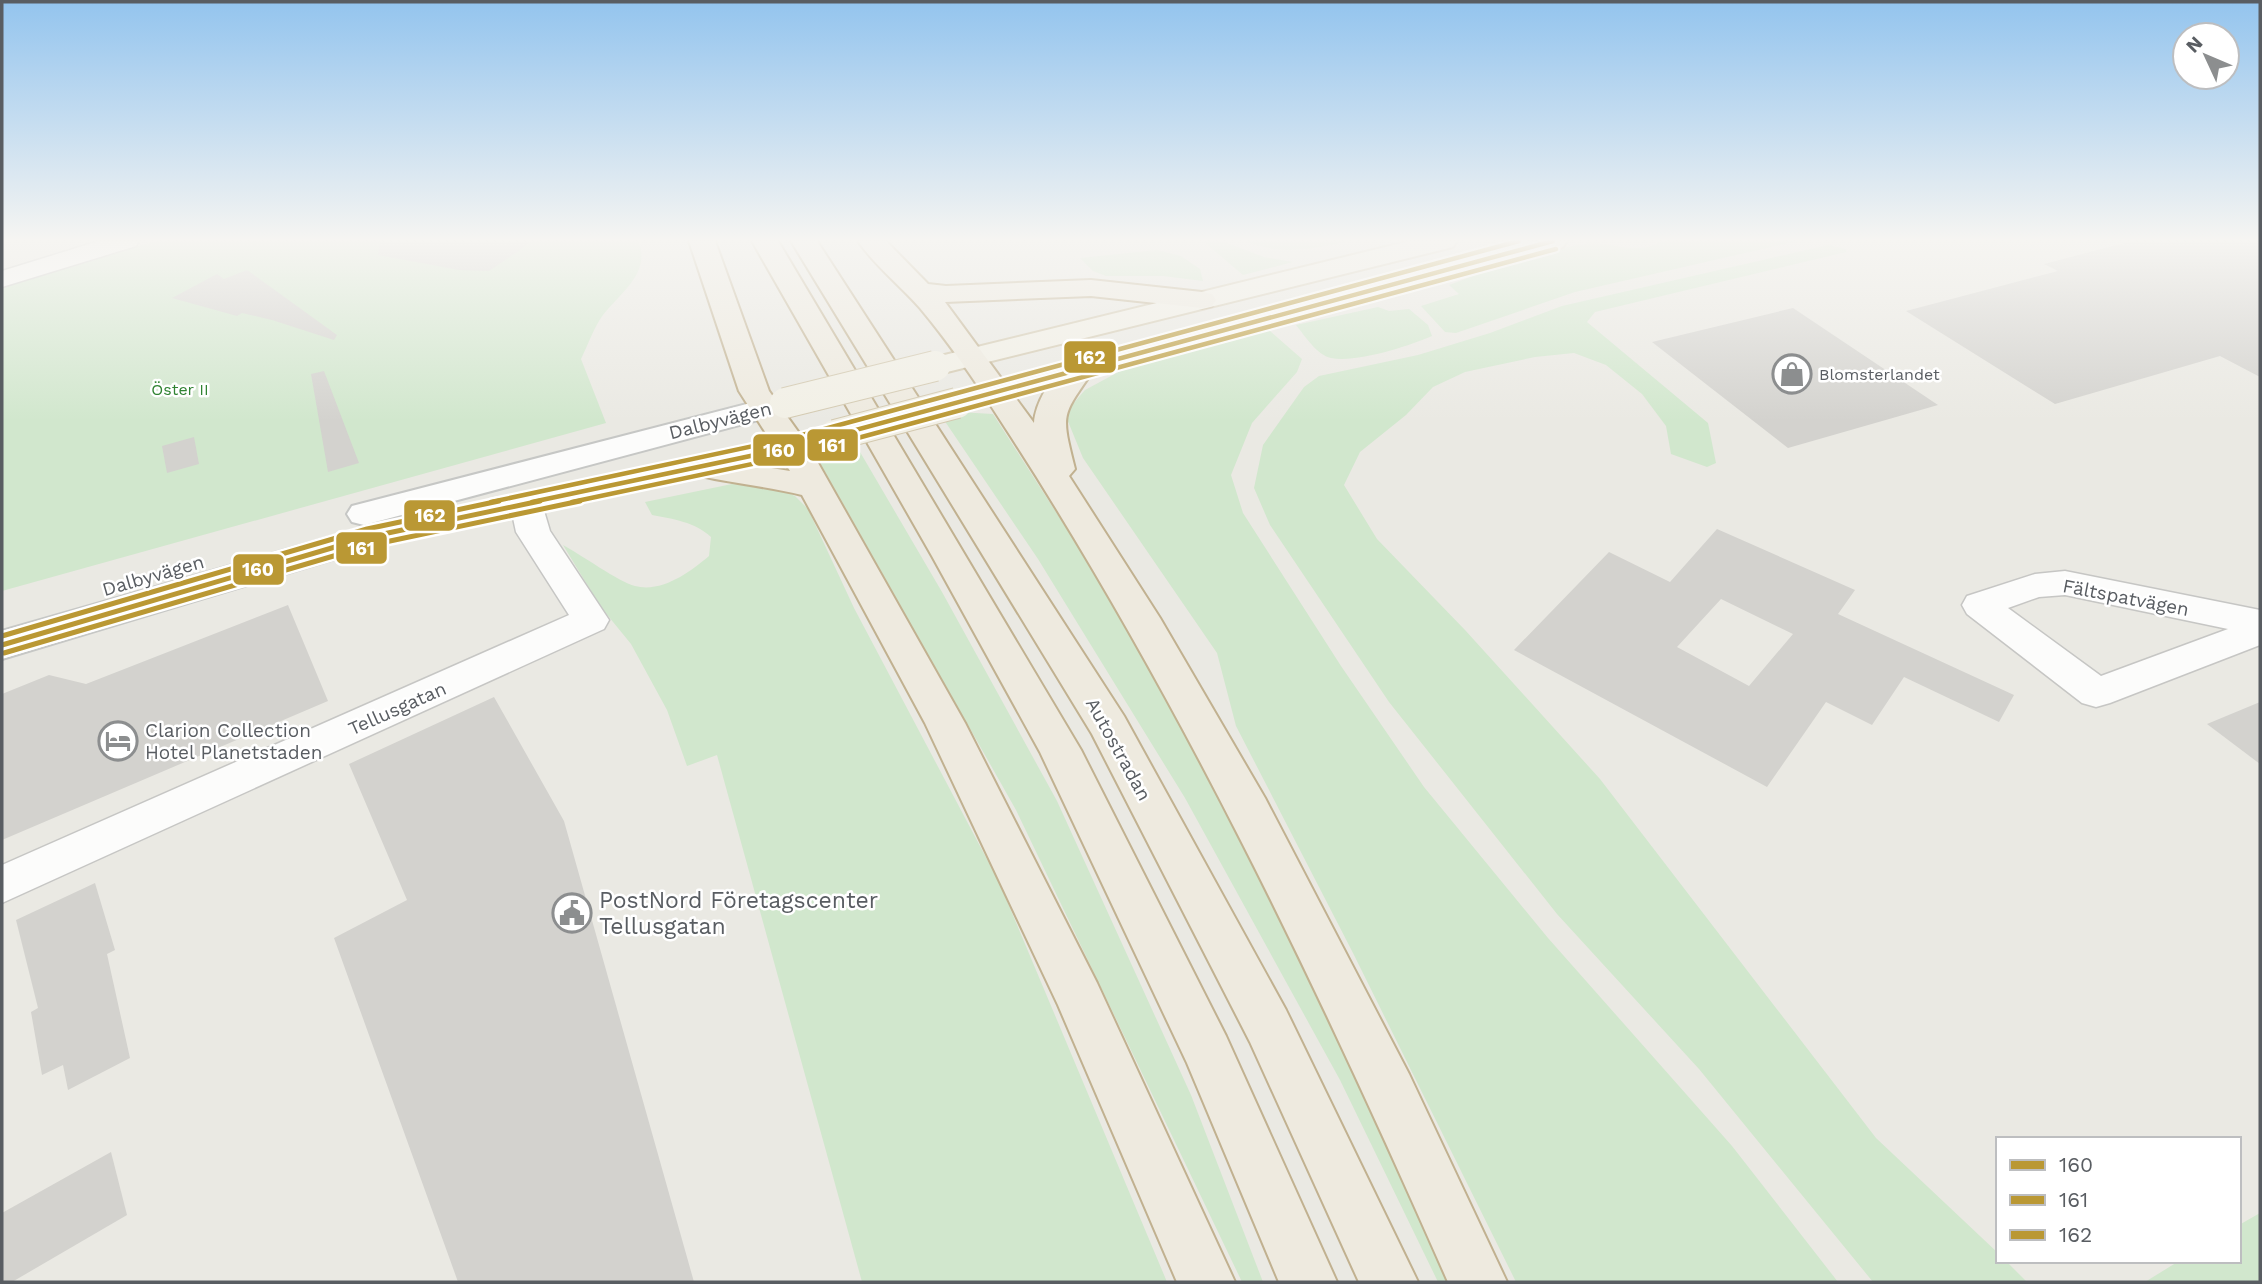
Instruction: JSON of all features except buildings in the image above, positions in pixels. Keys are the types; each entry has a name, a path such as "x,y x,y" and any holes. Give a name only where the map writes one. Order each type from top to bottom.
{"highway":[{"path":"722,301 749,379 776,406 814,487 939,711 1006,844 1080,999 1206,1282"},
{"path":"800,301 1060,750 1208,1053 1308,1282"},
{"name":"Autostradan","path":"841,301 1108,727 1268,1026 1389,1282"},
{"path":"927,301 997,392 1142,617 1274,859 1356,1021 1478,1282"},
{"path":"1065,495 1048,419 1055,398 1078,371"},
{"path":"704,467 763,475 814,487"}],"main road":[{"name":"Dalbyvägen","path":"2,619 417,499 1198,301"},
{"name":"Dalbyvägen","path":"2,645 369,537 793,447 1335,301"}],"street":[{"name":"Tellusgatan","path":"2,885 591,620 533,533 526,504"},
{"name":"Fältspatvägen","path":"2260,623 2065,583 2048,583 1980,605 2096,693 2260,631"}],"green space":[{"name":"Öster II","path":"2,301 615,301 600,320 581,359 606,423 2,591"},
{"path":"1437,301 1549,301 1456,333 1445,332 1421,306"},
{"path":"1584,301 1641,301 1595,312 1587,322 1708,423 1716,463 1707,467 1671,454 1666,426 1642,394 1606,365 1574,353 1535,357 1465,372 1433,387 1406,415 1360,452 1344,485 1377,539 1465,630 1600,779 1876,1138 1996,1251 1996,1263 2008,1263 2027,1282 1873,1282 1699,1069 1557,914 1389,702 1270,525 1254,488 1263,445 1304,387 1319,376 1418,355 1490,333 1562,306"},
{"path":"1378,307 1389,311 1409,309 1428,325 1432,336 1383,353 1342,359 1321,353 1296,325"},
{"path":"1269,330 1302,359 1297,372 1252,423 1231,475 1243,513 1341,666 1424,787 1548,938 1732,1146 1838,1282 1516,1282 1353,953 1236,726 1217,653 1083,458 1067,419 1072,405 1085,390 1124,369"},
{"path":"958,412 993,414 1079,548 1216,786 1366,1082 1449,1282 1438,1282 1340,1080 1185,798 1038,559 942,417"},
{"path":"853,440 942,592 1057,801 1191,1095 1263,1282 1242,1282 1016,810 819,461 844,443"},
{"path":"732,484 775,487 795,496 808,509 854,608 999,882 1167,1282 862,1282 717,755 687,766 667,710 631,644 600,606 563,545 635,586 655,587 665,584 709,556 711,537 691,525 652,515 645,502"},
{"path":"2260,1213 2260,1282 2145,1282 2176,1263 2241,1263 2241,1224"}],"transit line":[{"name":"162","path":"2,636 367,529 791,438 1298,301"},
{"name":"160","path":"2,645 369,537 793,447 1332,301"},
{"name":"161","path":"4,653 371,545 795,455 1364,301"}],"place":[{"name":"Blomsterlandet","path":"1792,374"},
{"name":"Clarion Collection Hotel Planetstaden","path":"118,741"},
{"name":"PostNord Företagscenter Tellusgatan","path":"572,913"}]}
